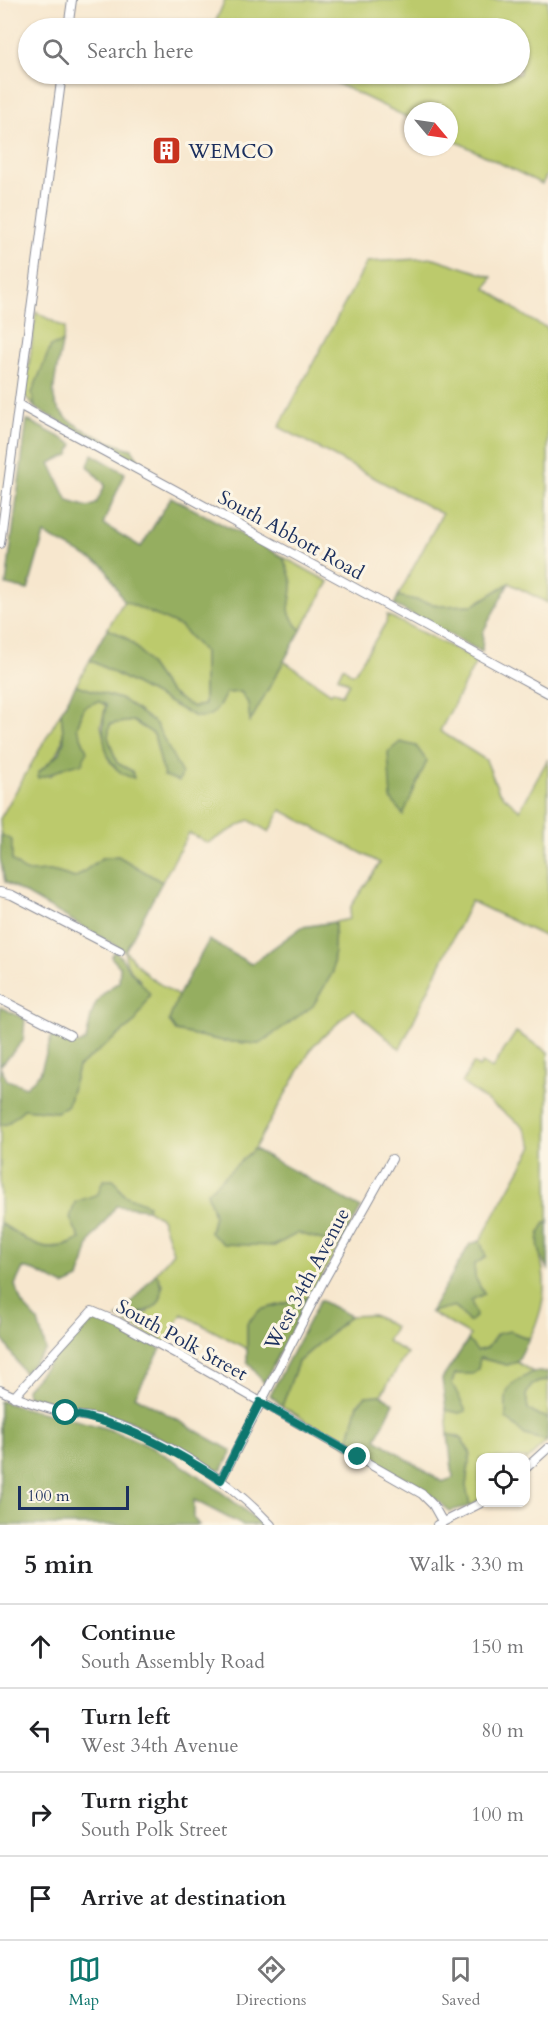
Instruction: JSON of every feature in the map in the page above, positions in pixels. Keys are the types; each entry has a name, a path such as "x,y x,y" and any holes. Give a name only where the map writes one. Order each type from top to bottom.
{"street":[{"path":"69,18 72,0"},
{"path":"0,544 61,84"},
{"name":"South Abbott Road","path":"18,405 548,693"},
{"path":"0,892 12,895 120,951"},
{"path":"0,999 70,1035"},
{"name":"West 34th Avenue","path":"221,1480 260,1402 392,1159"},
{"name":"South Polk Street","path":"14,1397 92,1311 118,1322 422,1494 434,1505 439,1523"},
{"path":"0,1390 14,1397 66,1413 98,1418 142,1434 221,1480 271,1525"},
{"path":"530,1464 548,1448"},
{"path":"439,1523 476,1507"}],"green space":[{"path":"225,0 548,0 548,173 542,184 458,142 458,102 404,102 404,116 338,84 530,84 530,18 217,18"},
{"path":"434,258 492,277 486,289 531,320 548,328 548,603 509,583 474,605 442,606 398,596 442,514 279,427 367,262"},
{"path":"36,312 65,328 62,343 51,346 32,393 35,408 25,396"},
{"path":"62,343 54,385 57,407 64,416 86,431 132,449 143,466 35,408 32,393 51,346"},
{"path":"27,420 73,444 69,455 50,463 68,501 88,507 96,504 105,485 88,466 92,454 125,473 103,524 141,547 171,497 283,557 292,582 289,612 301,630 250,722 248,703 241,692 226,693 221,704 212,714 196,717 90,660 107,629 118,633 135,646 171,694 193,707 204,705 204,652 180,626 124,601 104,566 44,534 28,590 6,585"},
{"path":"283,557 329,582 301,630 289,612 292,582"},
{"path":"509,583 483,632 482,652 394,605 398,596 442,606 474,605"},
{"path":"124,601 180,626 204,652 204,705 193,707 171,694 135,646 118,633 107,629"},
{"path":"387,615 477,660 440,731 486,760 499,792 520,810 548,759 548,938 471,901 400,1049 353,1009 313,1046 254,1149 207,1192 214,1215 210,1232 274,1246 298,1233 340,1245 309,1297 260,1310 247,1323 247,1349 182,1314 165,1344 118,1318 147,1313 163,1286 156,1273 173,1252 161,1218 147,1209 147,1205 124,1195 114,1180 70,1218 80,1239 57,1248 38,1246 30,1242 0,1223 0,1125 7,1124 24,1109 56,1112 68,1105 78,1067 135,1022 140,980 129,967 125,951 148,976 178,996 169,1021 176,1031 223,1041 259,1044 333,972 335,922 349,919 351,906 380,863 281,810 269,832 249,820 208,843 189,833 162,882 118,856 102,858 75,878 50,871 34,873 18,866 12,860 4,844 0,819 61,712 63,732 61,746 54,758 39,772 50,776 87,751 77,728 84,707 98,701 106,705 101,726 110,762 132,771 117,763 108,737 110,724 133,721 154,734 164,776 156,724 123,700 76,685 90,660 196,717 226,693 241,692 248,703 250,721 284,661 331,693 333,691 342,695 349,683 338,677 343,667 352,674 355,672 386,623"},
{"path":"76,685 123,700 156,724 182,774 179,781 164,776 154,734 133,721 110,724 108,737 117,763 132,771 134,778 123,774 115,767 109,759 104,738 106,705 98,701 84,707 77,728 87,751 82,764 70,765 38,778 39,772 60,753 64,740 61,712"},
{"path":"400,742 416,746 427,761 403,815 391,799 388,752"},
{"path":"1,835 12,840 12,860 28,872 53,871 75,878 102,858 118,856 162,882 125,951 5,882 0,858"},
{"path":"335,922 333,972 313,1006 259,1044 223,1041 176,1031 169,1021 178,996 209,940 251,964 302,927"},
{"path":"115,951 150,994 135,1022 78,1067 68,1105 57,1112 24,1109 7,1124 0,1125 0,1067 7,1080 26,1087 40,1073 53,1032 77,1044 86,1041 94,1007 103,994 119,982 120,967 111,957"},
{"path":"0,1007 25,1019 23,1041 0,1066"},
{"path":"516,1032 548,1052 548,1223 545,1223 540,1255 544,1277 543,1298 529,1339 510,1331 487,1348 476,1351 468,1340 470,1335 430,1312 455,1306 469,1322 471,1300 484,1294 475,1277 474,1265 486,1257 480,1241 533,1146 523,1126 462,1083 473,1063 479,1067 482,1063 492,1069"},
{"path":"254,1149 361,1208 340,1245 298,1233 274,1246 224,1244 210,1233 214,1215 207,1192"},
{"path":"103,1180 114,1180 124,1195 148,1205 147,1209 116,1206 90,1241 79,1279 64,1286 35,1271 23,1268 15,1285 22,1304 38,1321 46,1350 24,1373 3,1340 4,1322 0,1317 0,1223 38,1246 57,1248 68,1245 80,1239 70,1218 75,1202 98,1194"},
{"path":"545,1223 548,1223 548,1269 542,1258 538,1240"},
{"path":"480,1241 486,1257 474,1265 475,1277 484,1294 471,1300 476,1316 469,1322 455,1306 430,1312 470,1244"},
{"path":"156,1273 161,1284 160,1301 148,1311 118,1318"},
{"path":"309,1297 264,1383 247,1361 247,1323 260,1310"},
{"path":"320,1300 350,1316 298,1362 282,1406 270,1395"},
{"path":"373,1315 395,1327 387,1341 407,1353 381,1395 366,1396 358,1404 347,1446 282,1406 298,1362 350,1316"},
{"path":"92,1319 105,1319 161,1349 135,1396 232,1451 222,1470 215,1470 130,1421 27,1396 26,1389 85,1323"},
{"path":"510,1331 529,1339 517,1362 507,1365 480,1358 478,1369 473,1374 455,1374 452,1383 466,1411 459,1413 446,1410 442,1379 468,1340 477,1351 487,1348 497,1334"},
{"path":"479,1358 507,1365 517,1362 533,1372 512,1384 525,1435 547,1441 530,1457 530,1453 476,1453 476,1502 470,1506 466,1486 470,1452 461,1438 448,1434 446,1410 459,1413 452,1383 455,1374 478,1369"},
{"path":"533,1372 548,1372 548,1380 532,1384 526,1395 528,1409 537,1415 548,1417 547,1441 525,1435 506,1418 506,1400 509,1389 517,1381"},
{"path":"548,1380 548,1417 537,1415 528,1409 526,1395 532,1384"},
{"path":"381,1395 394,1403 376,1439 442,1482 453,1478 448,1434 461,1438 470,1452 466,1486 470,1506 450,1511 426,1491 347,1446 358,1404 366,1396"},
{"path":"0,1401 98,1426 143,1443 205,1480 262,1525 242,1525 194,1500 194,1519 199,1525 0,1525"}],"place":[{"name":"WEMCO","path":"167,151"}],"route":[{"path":"66,1413 98,1418 142,1434 221,1480 260,1402 358,1457"}]}
